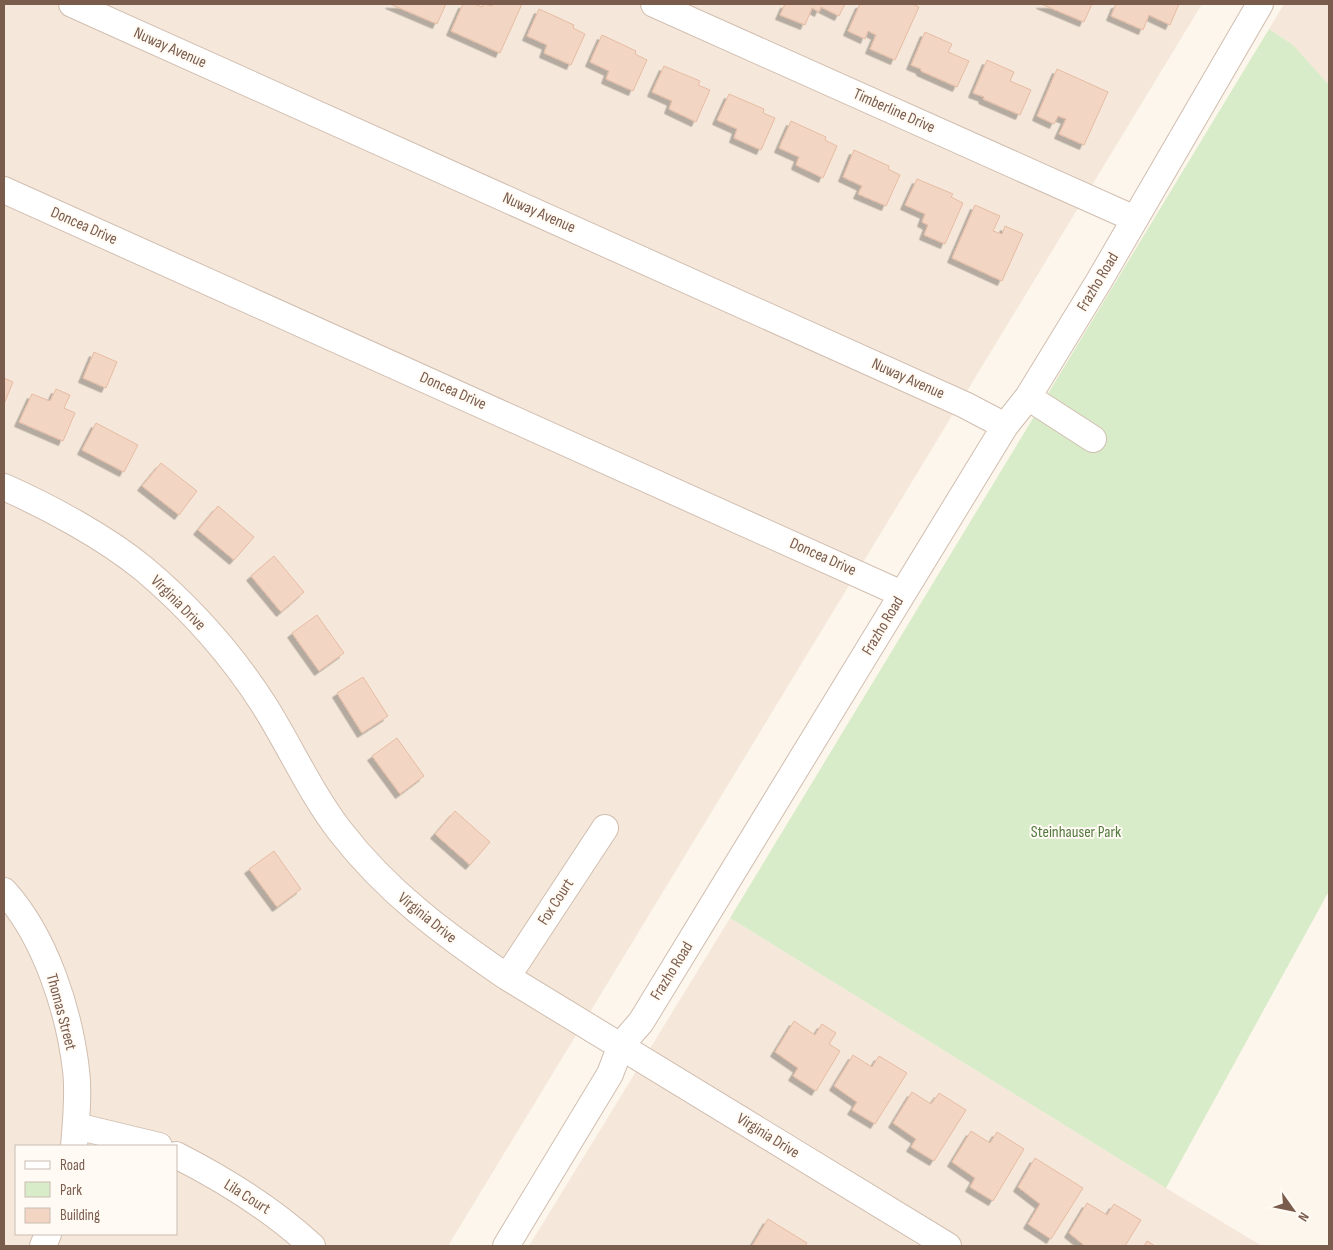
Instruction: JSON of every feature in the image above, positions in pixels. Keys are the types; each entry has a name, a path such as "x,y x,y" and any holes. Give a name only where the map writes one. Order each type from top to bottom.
{"street":[{"name":"Nuway Avenue","path":"72,4 965,404 1005,426"},
{"name":"Timberline Drive","path":"654,4 1135,219"},
{"name":"Frazho Road","path":"506,1246 610,1074 621,1045 641,1022 1005,426 1028,398 1260,4"},
{"name":"Doncea Drive","path":"4,190 902,594"},
{"path":"1028,398 1093,439"},
{"name":"Virginia Drive","path":"4,487 41,504 143,568 212,636 264,705 309,784 340,830 378,874 406,902 457,943 507,976 948,1246"},
{"name":"Fox Court","path":"507,976 605,828"},
{"name":"Thomas Street","path":"4,891 35,934 49,967 68,1023 76,1071 75,1136"},
{"path":"75,1136 151,1145"},
{"name":"Lila Court","path":"178,1156 204,1170 286,1222 312,1246"}],"shaded area":[{"path":"4,4 1202,4 448,1246 4,1246"},
{"path":"1284,4 1329,4 1329,89 1292,44 1269,29"},
{"path":"730,918 1166,1188 1262,1246 529,1246"}],"green space":[{"name":"Steinhauser Park","path":"1269,29 1292,44 1329,85 1329,891 1166,1188 730,918"}],"building":[{"path":"390,4 446,4 437,24"},
{"path":"463,4 474,4 482,7 484,4 492,6 493,4 522,4 500,53 451,31"},
{"path":"785,4 845,4 839,16 821,7 819,12 812,8 805,25 780,15"},
{"path":"860,4 912,4 919,7 895,60 870,49 876,35 868,31 865,39 848,31"},
{"path":"1041,4 1092,4 1084,22"},
{"path":"1116,4 1179,4 1170,25 1149,15 1143,30 1111,16"},
{"path":"539,9 574,25 573,28 585,34 571,65 544,53 547,45 527,36"},
{"path":"925,32 952,44 948,52 969,61 957,87 911,65"},
{"path":"602,35 636,51 635,54 647,60 633,91 606,79 609,71 590,62"},
{"path":"987,60 1014,72 1010,81 1031,90 1020,115 973,93"},
{"path":"664,66 700,81 698,85 710,90 696,122 669,109 672,101 652,92"},
{"path":"1057,69 1108,92 1084,145 1059,134 1066,119 1058,116 1054,124 1037,116"},
{"path":"729,94 764,109 763,113 775,118 761,150 734,138 737,129 717,120"},
{"path":"791,121 826,137 825,140 837,146 823,178 796,165 799,157 779,148"},
{"path":"854,150 889,166 888,169 900,175 886,206 858,194 862,186 843,177"},
{"path":"917,179 953,194 951,197 963,203 945,244 924,235 928,225 922,222 925,214 905,205"},
{"path":"975,205 1000,216 993,231 1002,234 1005,226 1023,234 1002,281 952,258"},
{"path":"94,352 117,362 106,388 83,378"},
{"path":"4,378 13,382 4,404"},
{"path":"56,389 70,395 64,408 75,413 63,441 19,422 32,394 50,401"},
{"path":"96,423 138,445 124,472 82,450"},
{"path":"161,463 197,491 179,515 142,486"},
{"path":"218,506 254,537 234,560 198,530"},
{"path":"274,556 304,592 281,612 251,576"},
{"path":"317,615 344,653 319,671 292,633"},
{"path":"363,677 388,716 362,733 337,693"},
{"path":"397,738 424,776 400,794 372,756"},
{"path":"455,811 490,842 470,865 435,834"},
{"path":"274,851 301,889 277,907 249,869"},
{"path":"794,1021 815,1035 822,1024 836,1033 829,1044 840,1051 816,1091 793,1076 798,1068 775,1052"},
{"path":"853,1055 872,1067 879,1056 907,1073 875,1124 852,1110 857,1102 834,1086"},
{"path":"912,1092 931,1104 939,1093 966,1110 934,1161 911,1147 916,1139 893,1123"},
{"path":"971,1131 990,1143 997,1132 1024,1149 993,1201 970,1187 975,1178 952,1162"},
{"path":"1035,1158 1083,1188 1051,1239 1028,1224 1040,1204 1018,1187"},
{"path":"1087,1203 1107,1215 1114,1204 1141,1220 1125,1246 1085,1246 1069,1233"},
{"path":"768,1219 807,1243 805,1246 752,1246"},
{"path":"1147,1241 1155,1246 1144,1246"}]}
